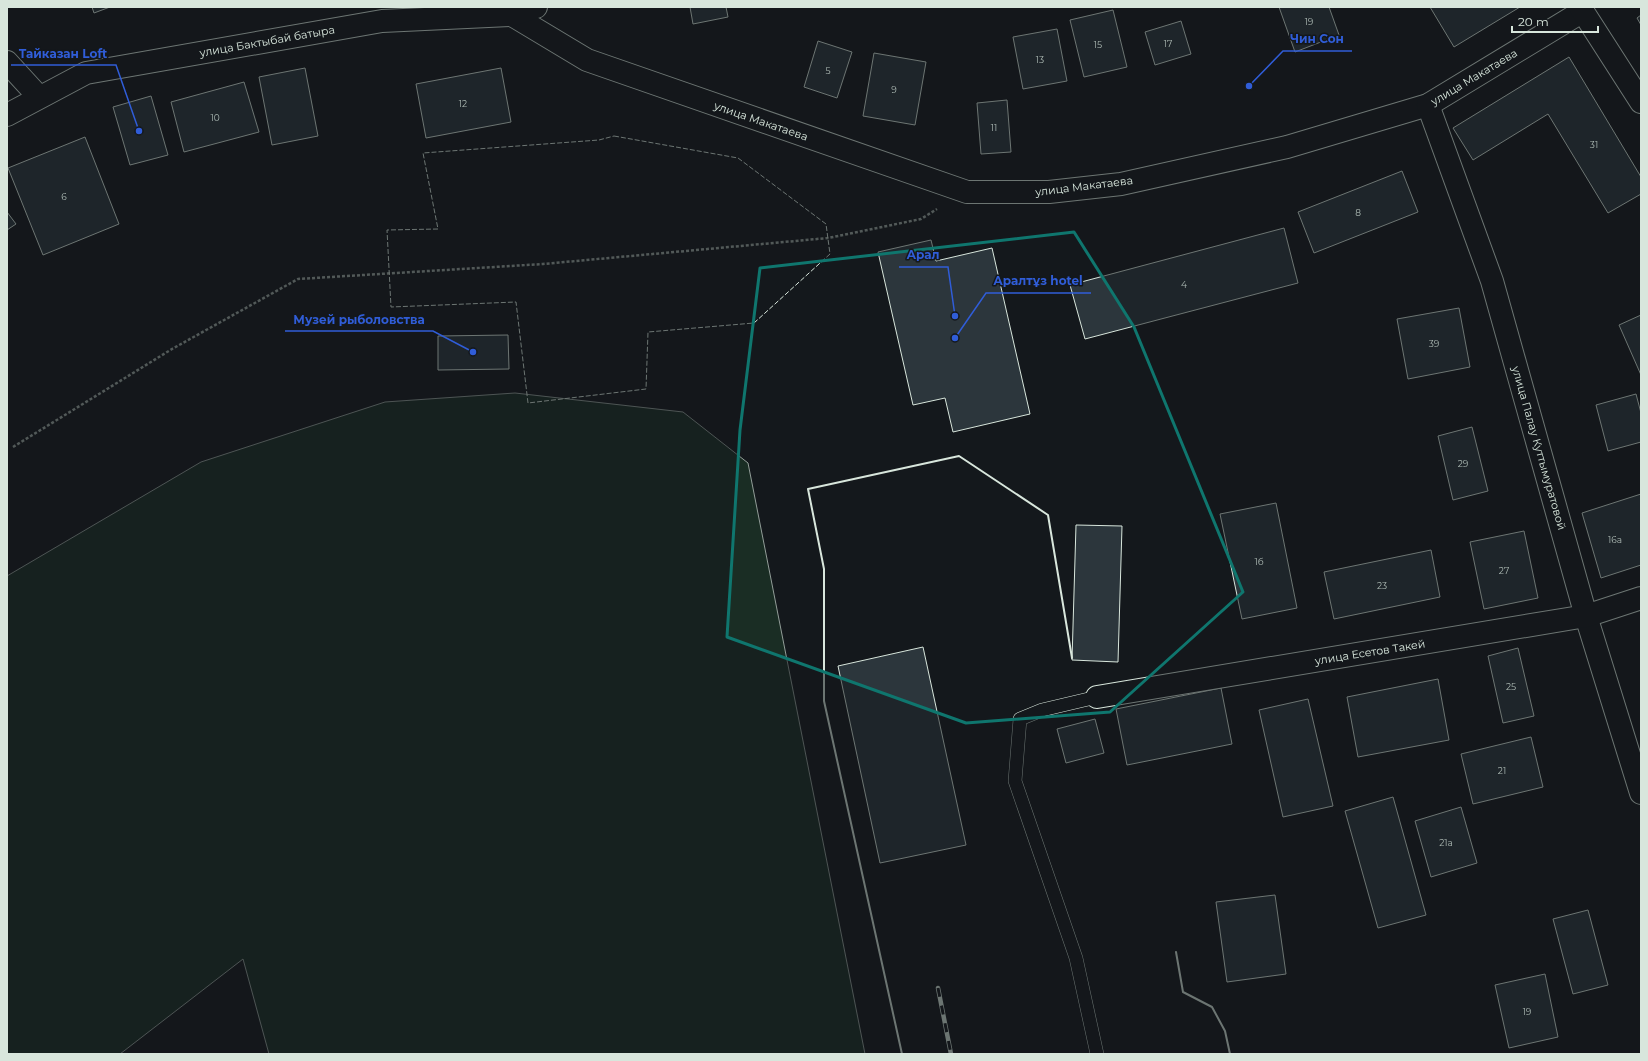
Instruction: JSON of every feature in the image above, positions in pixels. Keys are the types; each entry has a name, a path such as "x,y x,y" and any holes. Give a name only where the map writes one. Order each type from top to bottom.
{"street":[{"name":"улица Бактыбай батыра","path":"7,115 86,73 382,21 509,11 536,7"},
{"name":"улица Макатаева","path":"509,11 587,60 967,192 1048,192 1121,184 1287,148 1428,105 1582,9"},
{"path":"1582,9 1641,102"},
{"path":"7,62 39,97"},
{"name":"улица Палау Куттымуратовой","path":"1428,105 1492,281 1586,616 1641,793"},
{"name":"улица Есетов Такей","path":"1097,697 1586,616 1641,598"}],"lane":[{"path":"1097,697 1042,710 1020,719 1014,781 1076,958 1097,1054"}],"path":[{"path":"13,447 172,349 298,279 543,264 828,238 921,219 967,192"}],"highlighted area":[{"path":"1074,232 1134,327 1243,592 1110,712 966,723 727,637 740,430 760,268"}],"green space":[{"path":"515,393 683,412 748,463 865,1054 269,1054 243,959 120,1054 7,1054 7,576 201,462 385,402"}],"building":[{"path":"92,7 110,7 94,13"},
{"path":"690,7 726,7 728,17 693,24"},
{"path":"1279,7 1329,7 1339,35 1295,52"},
{"path":"1430,7 1520,7 1454,47"},
{"path":"1113,10 1127,67 1084,77 1070,20"},
{"path":"1641,15 1641,25 1637,18"},
{"path":"1181,21 1191,54 1155,65 1145,32"},
{"path":"1057,29 1067,81 1023,89 1013,37"},
{"path":"818,41 852,52 837,98 804,87"},
{"path":"874,53 926,62 915,125 863,116"},
{"path":"1569,57 1641,177 1641,194 1608,213 1548,114 1473,160 1453,128"},
{"path":"305,68 318,136 272,145 259,77"},
{"path":"501,68 511,122 426,138 416,84"},
{"path":"244,82 259,132 184,152 171,102"},
{"path":"151,96 168,155 130,165 113,107"},
{"path":"1007,100 1011,152 981,154 977,103"},
{"path":"85,137 119,224 43,255 8,168"},
{"path":"1402,171 1418,212 1314,253 1298,212"},
{"path":"7,212 16,224 7,230"},
{"path":"1284,228 1298,283 1085,339 1070,285"},
{"path":"931,240 936,261 992,248 1030,414 953,432 945,398 913,405 878,252"},
{"path":"1459,308 1470,367 1408,379 1397,319"},
{"path":"1641,315 1641,375 1619,325"},
{"path":"508,335 509,369 438,370 438,336"},
{"path":"1636,394 1641,413 1641,442 1608,451 1596,405"},
{"path":"1472,427 1488,491 1453,500 1438,436"},
{"path":"1641,494 1641,565 1601,578 1582,513"},
{"path":"1276,503 1297,608 1242,619 1220,514"},
{"path":"1076,525 1122,526 1118,662 1072,660"},
{"path":"1524,531 1538,598 1484,609 1470,542"},
{"path":"1431,550 1440,597 1334,619 1324,572"},
{"path":"923,647 966,845 880,863 838,666"},
{"path":"1518,648 1534,716 1503,723 1488,656"},
{"path":"1438,679 1449,740 1358,757 1347,697"},
{"path":"1221,688 1232,744 1127,765 1116,709"},
{"path":"1308,699 1333,806 1283,817 1259,710"},
{"path":"1095,719 1104,753 1066,763 1057,729"},
{"path":"1531,737 1543,787 1473,804 1461,754"},
{"path":"1393,797 1426,915 1378,928 1345,811"},
{"path":"1461,807 1477,863 1431,877 1415,821"},
{"path":"1275,895 1286,974 1227,982 1216,902"},
{"path":"1588,910 1608,985 1573,994 1553,919"},
{"path":"1545,974 1558,1037 1509,1048 1495,985"}],"railway":[{"path":"938,988 951,1054"}],"fence":[{"path":"614,136 738,158 826,224 830,254 754,323 648,332 646,389 528,403 516,302 391,307 387,230 438,229 423,153 599,140 614,136"}],"wall":[{"path":"902,1054 824,701 824,569 808,489 959,456 1048,515 1072,658"},
{"path":"1176,952 1183,992 1212,1007 1225,1031 1230,1054"}],"place":[{"name":"Чин Сон","path":"1249,86"},
{"name":"Тайказан Loft","path":"139,131"},
{"name":"Арал","path":"955,316"},
{"name":"Аралтұз hotel","path":"955,338"},
{"name":"Музей рыболовства","path":"473,352"}]}
